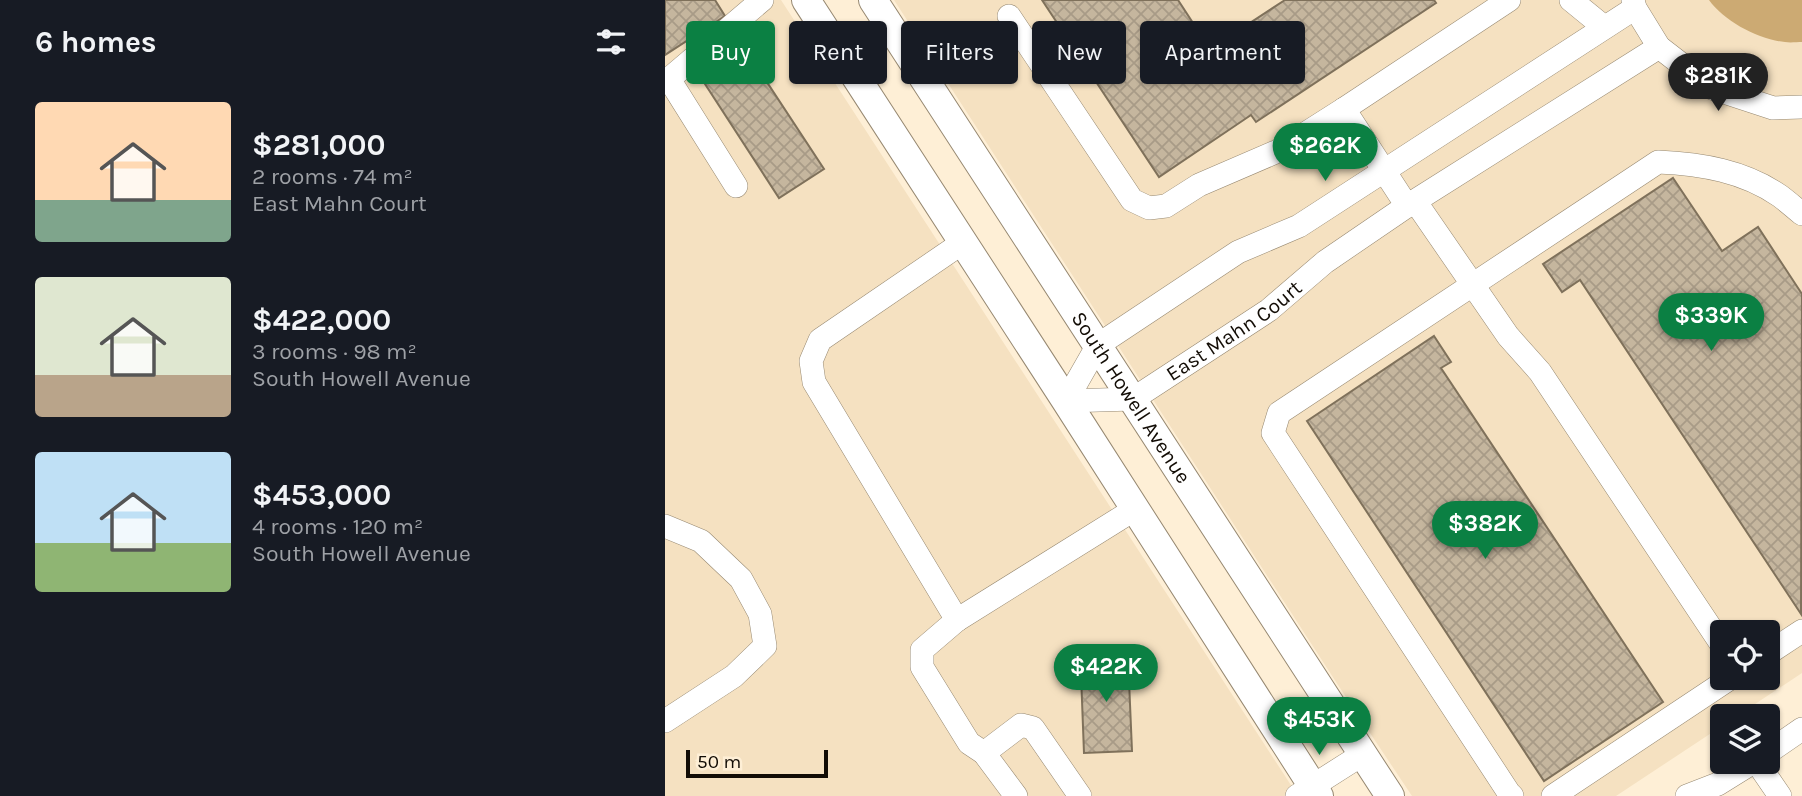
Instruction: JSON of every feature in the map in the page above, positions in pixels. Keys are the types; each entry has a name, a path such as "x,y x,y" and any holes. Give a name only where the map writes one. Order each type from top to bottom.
{"main road":[{"path":"806,0 1135,509 1310,793"},
{"name":"South Howell Avenue","path":"873,0 1390,796"}],"street":[{"path":"736,186 669,79 762,0"},
{"path":"1009,16 1132,200 1149,208 1166,206 1199,186 1278,151 1509,0"},
{"path":"1570,0 1604,27"},
{"path":"1066,401 1098,345 1238,252 1299,226 1604,27 1634,4 1659,47 1712,88 1773,108 1802,107"},
{"name":"East Mahn Court","path":"1133,399 1269,310 1325,262 1411,204 1659,47"},
{"path":"1344,109 1384,170 1473,285 1508,336 1539,372 1710,627"},
{"path":"1513,796 1273,433 1279,413 1658,162 1691,164 1738,174 1780,196 1802,214"},
{"path":"957,620 814,382 811,361 820,340 962,243"},
{"path":"1066,401 1133,399"},
{"path":"1016,796 984,753 969,743 922,667 922,650 957,620 1135,509"},
{"path":"665,526 701,541 741,579 760,614 765,646 734,676 665,722"},
{"path":"1780,645 1802,631"},
{"path":"1553,796 1712,690"},
{"path":"984,753 1021,725 1033,728 1080,796"},
{"path":"1780,744 1802,729"},
{"path":"1310,793 1363,754"},
{"path":"1688,796 1734,774"},
{"path":"1764,774 1780,796"}],"shaded area":[{"path":"665,0 781,0 795,21 789,21 789,84 836,84 1298,796 665,796"},
{"path":"894,0 1802,0 1802,673 1780,688 1780,620 1710,620 1710,690 1776,690 1755,704 1710,704 1710,734 1616,796 1412,796 948,84 1018,84 1018,21 908,21"},
{"path":"1709,0 1802,0 1802,42 1764,38 1733,22"}],"building":[{"path":"665,0 715,0 725,16 717,21 686,21 686,41 665,55"},
{"path":"1042,0 1178,0 1192,21 1140,21 1140,84 1305,84 1305,21 1253,21 1285,0 1434,0 1436,3 1256,122 1251,115 1159,177 1098,84 1126,84 1126,21 1056,21"},
{"path":"705,84 768,84 824,169 779,198"},
{"path":"1673,178 1722,251 1758,227 1802,294 1801,614 1580,280 1562,292 1543,264"},
{"path":"1434,336 1451,362 1441,368 1663,702 1544,781 1307,421"},
{"path":"1080,648 1085,648 1085,658 1128,657 1132,751 1084,753"}]}
